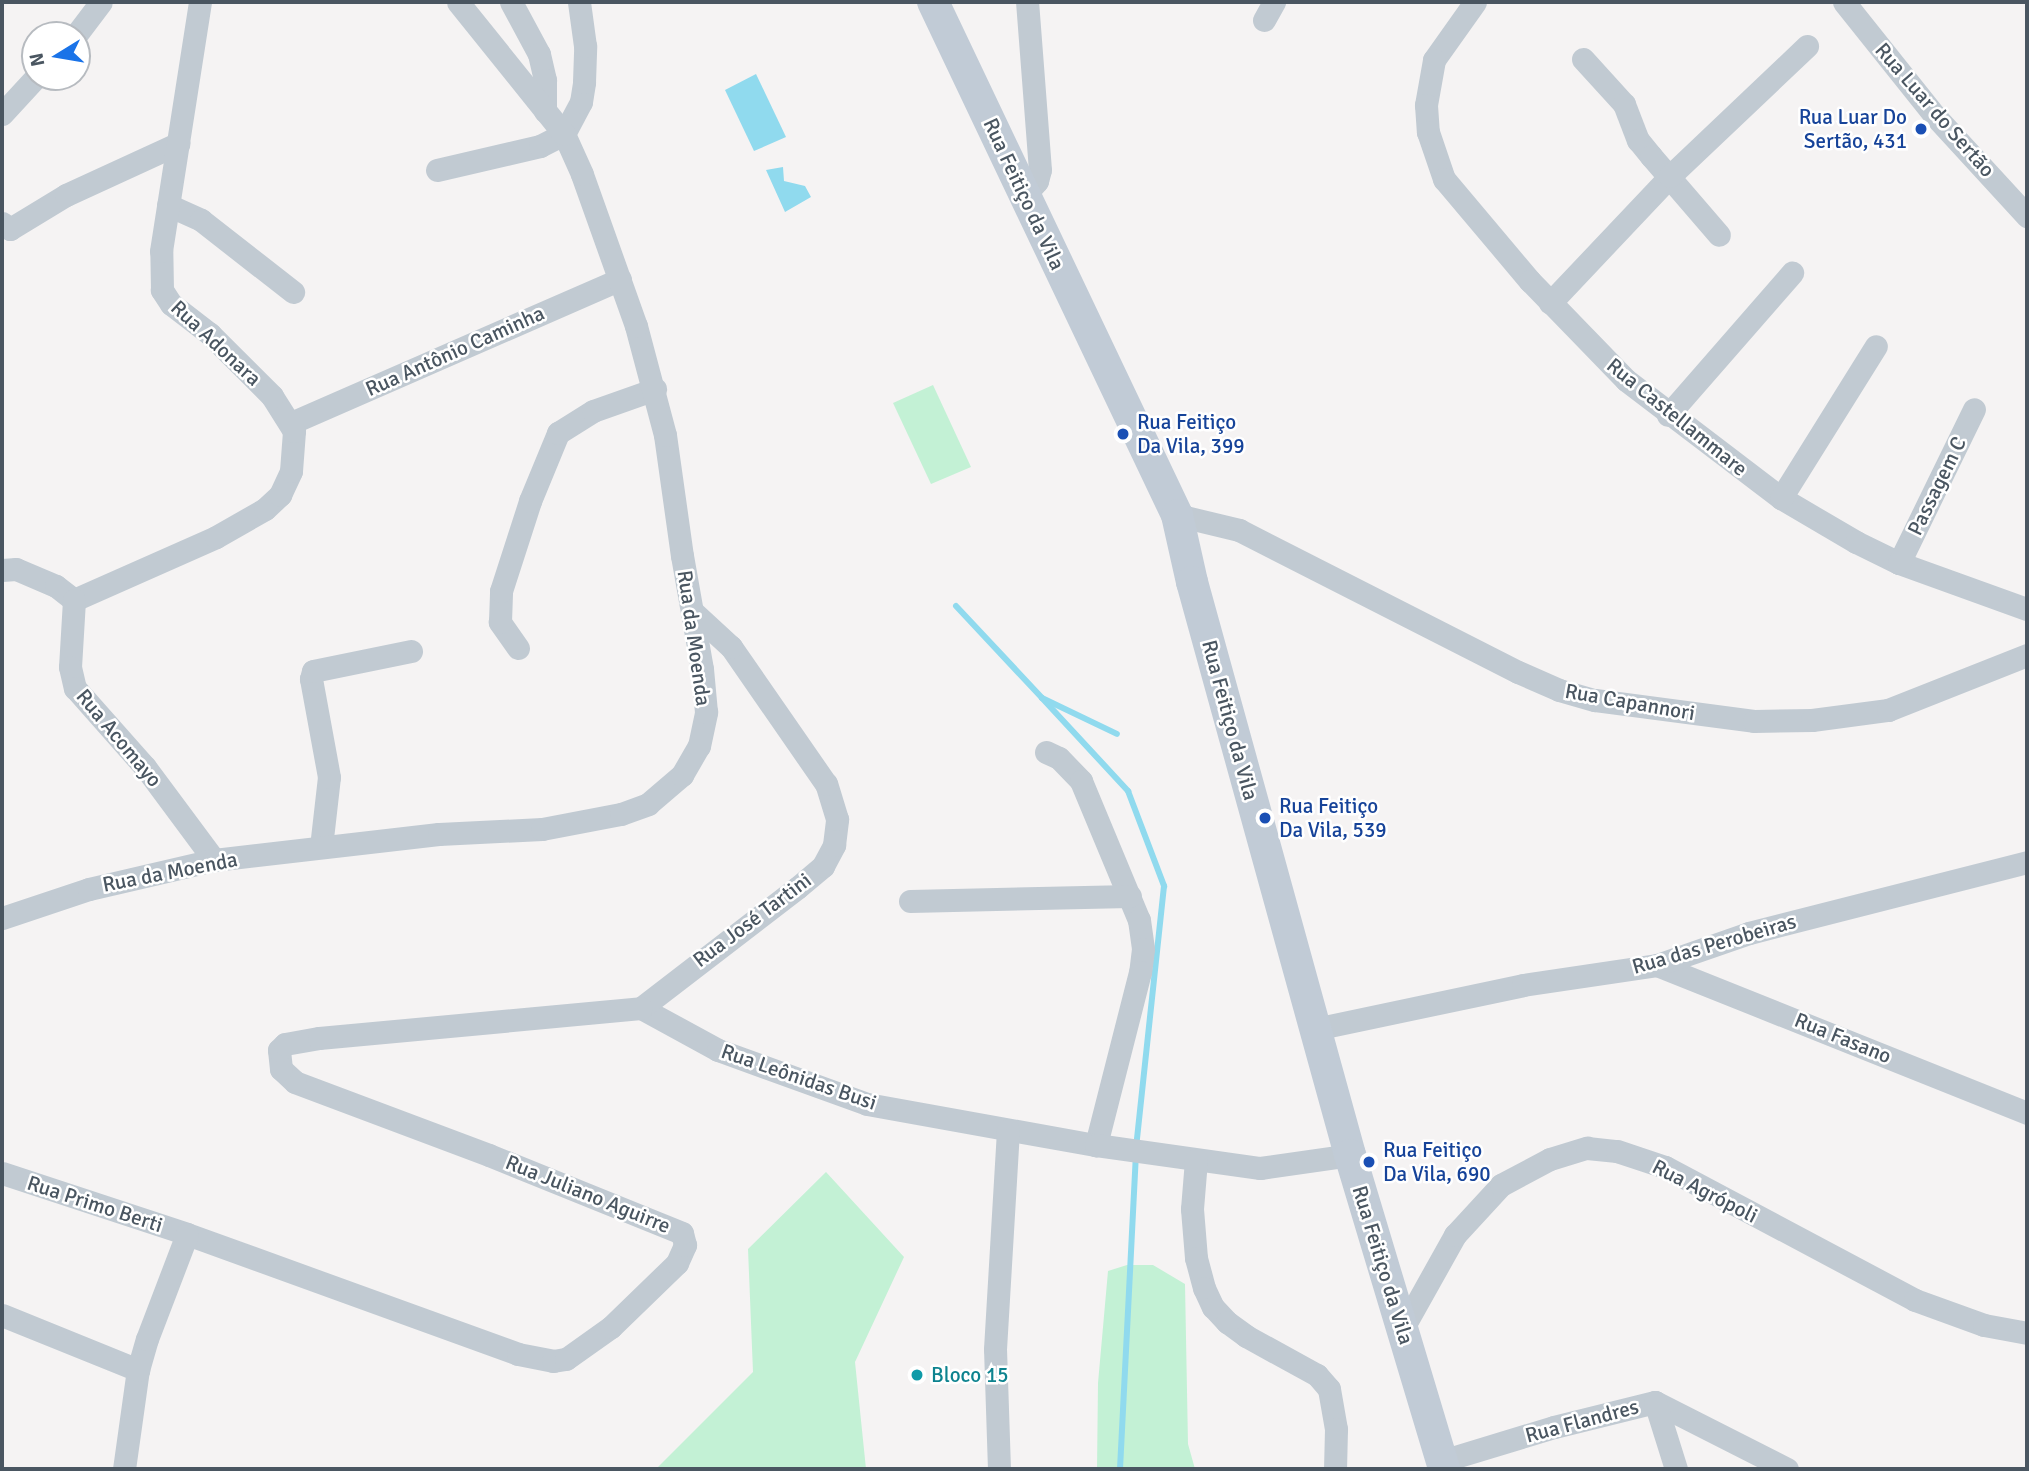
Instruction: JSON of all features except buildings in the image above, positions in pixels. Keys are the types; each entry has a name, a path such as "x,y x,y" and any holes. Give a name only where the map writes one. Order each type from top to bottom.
{"street":[{"path":"87,21 101,2"},
{"path":"4,229 66,195 179,143 200,2"},
{"name":"Rua da Moenda","path":"2,918 89,889 214,860 439,834 542,829 602,818 648,804 682,775 699,746 706,712 693,612 655,389 620,279 582,174 564,134 458,2"},
{"path":"511,2 539,54 545,80 545,111"},
{"path":"437,170 540,146 564,134 581,102 584,82 585,46 579,2"},
{"name":"Rua Feitiço da Vila","path":"933,2 1031,188 1055,261 1177,515 1192,582 1350,1155 1443,1465"},
{"path":"1027,2 1040,170 1031,188"},
{"name":"Rua Castellammare","path":"1475,2 1434,60 1426,105 1430,143 1444,179 1550,303 1606,361 1668,415 1781,498 1856,542 1899,563 2027,609"},
{"name":"Rua Luar do Sertão","path":"1844,2 1935,116 2027,216"},
{"path":"1550,303 1670,176 1807,46"},
{"path":"1583,59 1624,104 1638,140 1719,235"},
{"path":"2,114 23,91"},
{"name":"Rua Adonara","path":"179,143 161,251 162,290 171,304 248,369 291,423"},
{"path":"168,205 201,220 293,292"},
{"path":"1668,415 1792,273"},
{"name":"Rua Antônio Caminha","path":"291,423 620,279"},
{"path":"1781,498 1877,346"},
{"path":"518,648 504,633 500,622 501,591 530,501 558,433 593,411 655,389"},
{"name":"Passagem C","path":"1899,563 1974,409"},
{"path":"2,570 16,569 56,586 74,600 216,537 265,509 280,495 291,471 295,449 291,423"},
{"name":"Rua Capannori","path":"1177,515 1239,530 1518,672 1559,690 1595,700 1754,721 1823,719 1888,710 2027,655"},
{"name":"Rua Acomayo","path":"74,600 71,667 75,688 120,735 177,807 214,860"},
{"name":"Rua José Tartini","path":"641,1008 823,866 834,845 837,819 826,784 731,648 693,612"},
{"path":"321,846 329,777 311,679 313,671 411,651"},
{"path":"1046,752 1059,758 1081,781 1139,920 1142,960 1096,1146"},
{"name":"Rua das Perobeiras","path":"1315,1029 1523,985 1657,965 1749,933 2027,862"},
{"path":"910,901 1130,896"},
{"name":"Rua Fasano","path":"1657,965 2027,1113"},
{"name":"Rua Leônidas Busi","path":"641,1008 718,1050 818,1089 867,1104 1096,1146 1260,1168 1350,1155"},
{"name":"Rua Juliano Aguirre","path":"187,1234 517,1354 552,1362 566,1359 611,1327 677,1263 685,1245 682,1233 489,1155 295,1082 281,1069 279,1050 285,1044 319,1038 641,1008"},
{"path":"999,1469 995,1349 1008,1130"},
{"name":"Rua Agrópoli","path":"1403,1328 1454,1234 1501,1185 1550,1159 1587,1148 1617,1151 1665,1167 1915,1300 1984,1325 2027,1333"},
{"path":"1196,1160 1192,1209 1196,1258 1204,1288 1213,1307 1227,1322 1246,1336 1317,1375 1329,1389 1336,1429 1335,1469"},
{"name":"Rua Primo Berti","path":"2,1173 187,1234"},
{"path":"124,1469 138,1370 162,1294 187,1234"},
{"path":"2,1315 138,1370"},
{"path":"1655,1402 1787,1469"},
{"name":"Rua Flandres","path":"1443,1465 1554,1427 1655,1402 1676,1469"}],"green space":[{"path":"933,385 971,467 931,484 893,403"},
{"path":"826,1172 904,1257 855,1362 866,1469 656,1469 753,1372 748,1249"},
{"path":"1127,1265 1153,1265 1185,1284 1188,1444 1195,1469 1097,1469 1098,1383 1108,1271"}],"water":[{"path":"756,74 786,137 754,151 725,90"},
{"path":"783,167 784,181 805,186 811,197 785,212 766,170"}],"waterway":[{"path":"956,606 1042,698 1117,734"},
{"path":"1042,698 1128,791 1164,886 1136,1146"},
{"path":"1120,1469 1136,1157"}],"place":[{"name":"Rua Luar Do Sertão, 431","path":"1921,129"},
{"name":"Rua Feitiço Da Vila, 399","path":"1123,434"},
{"name":"Rua Feitiço Da Vila, 539","path":"1265,818"},
{"name":"Rua Feitiço Da Vila, 690","path":"1369,1162"},
{"name":"Bloco 15","path":"917,1375"}]}
